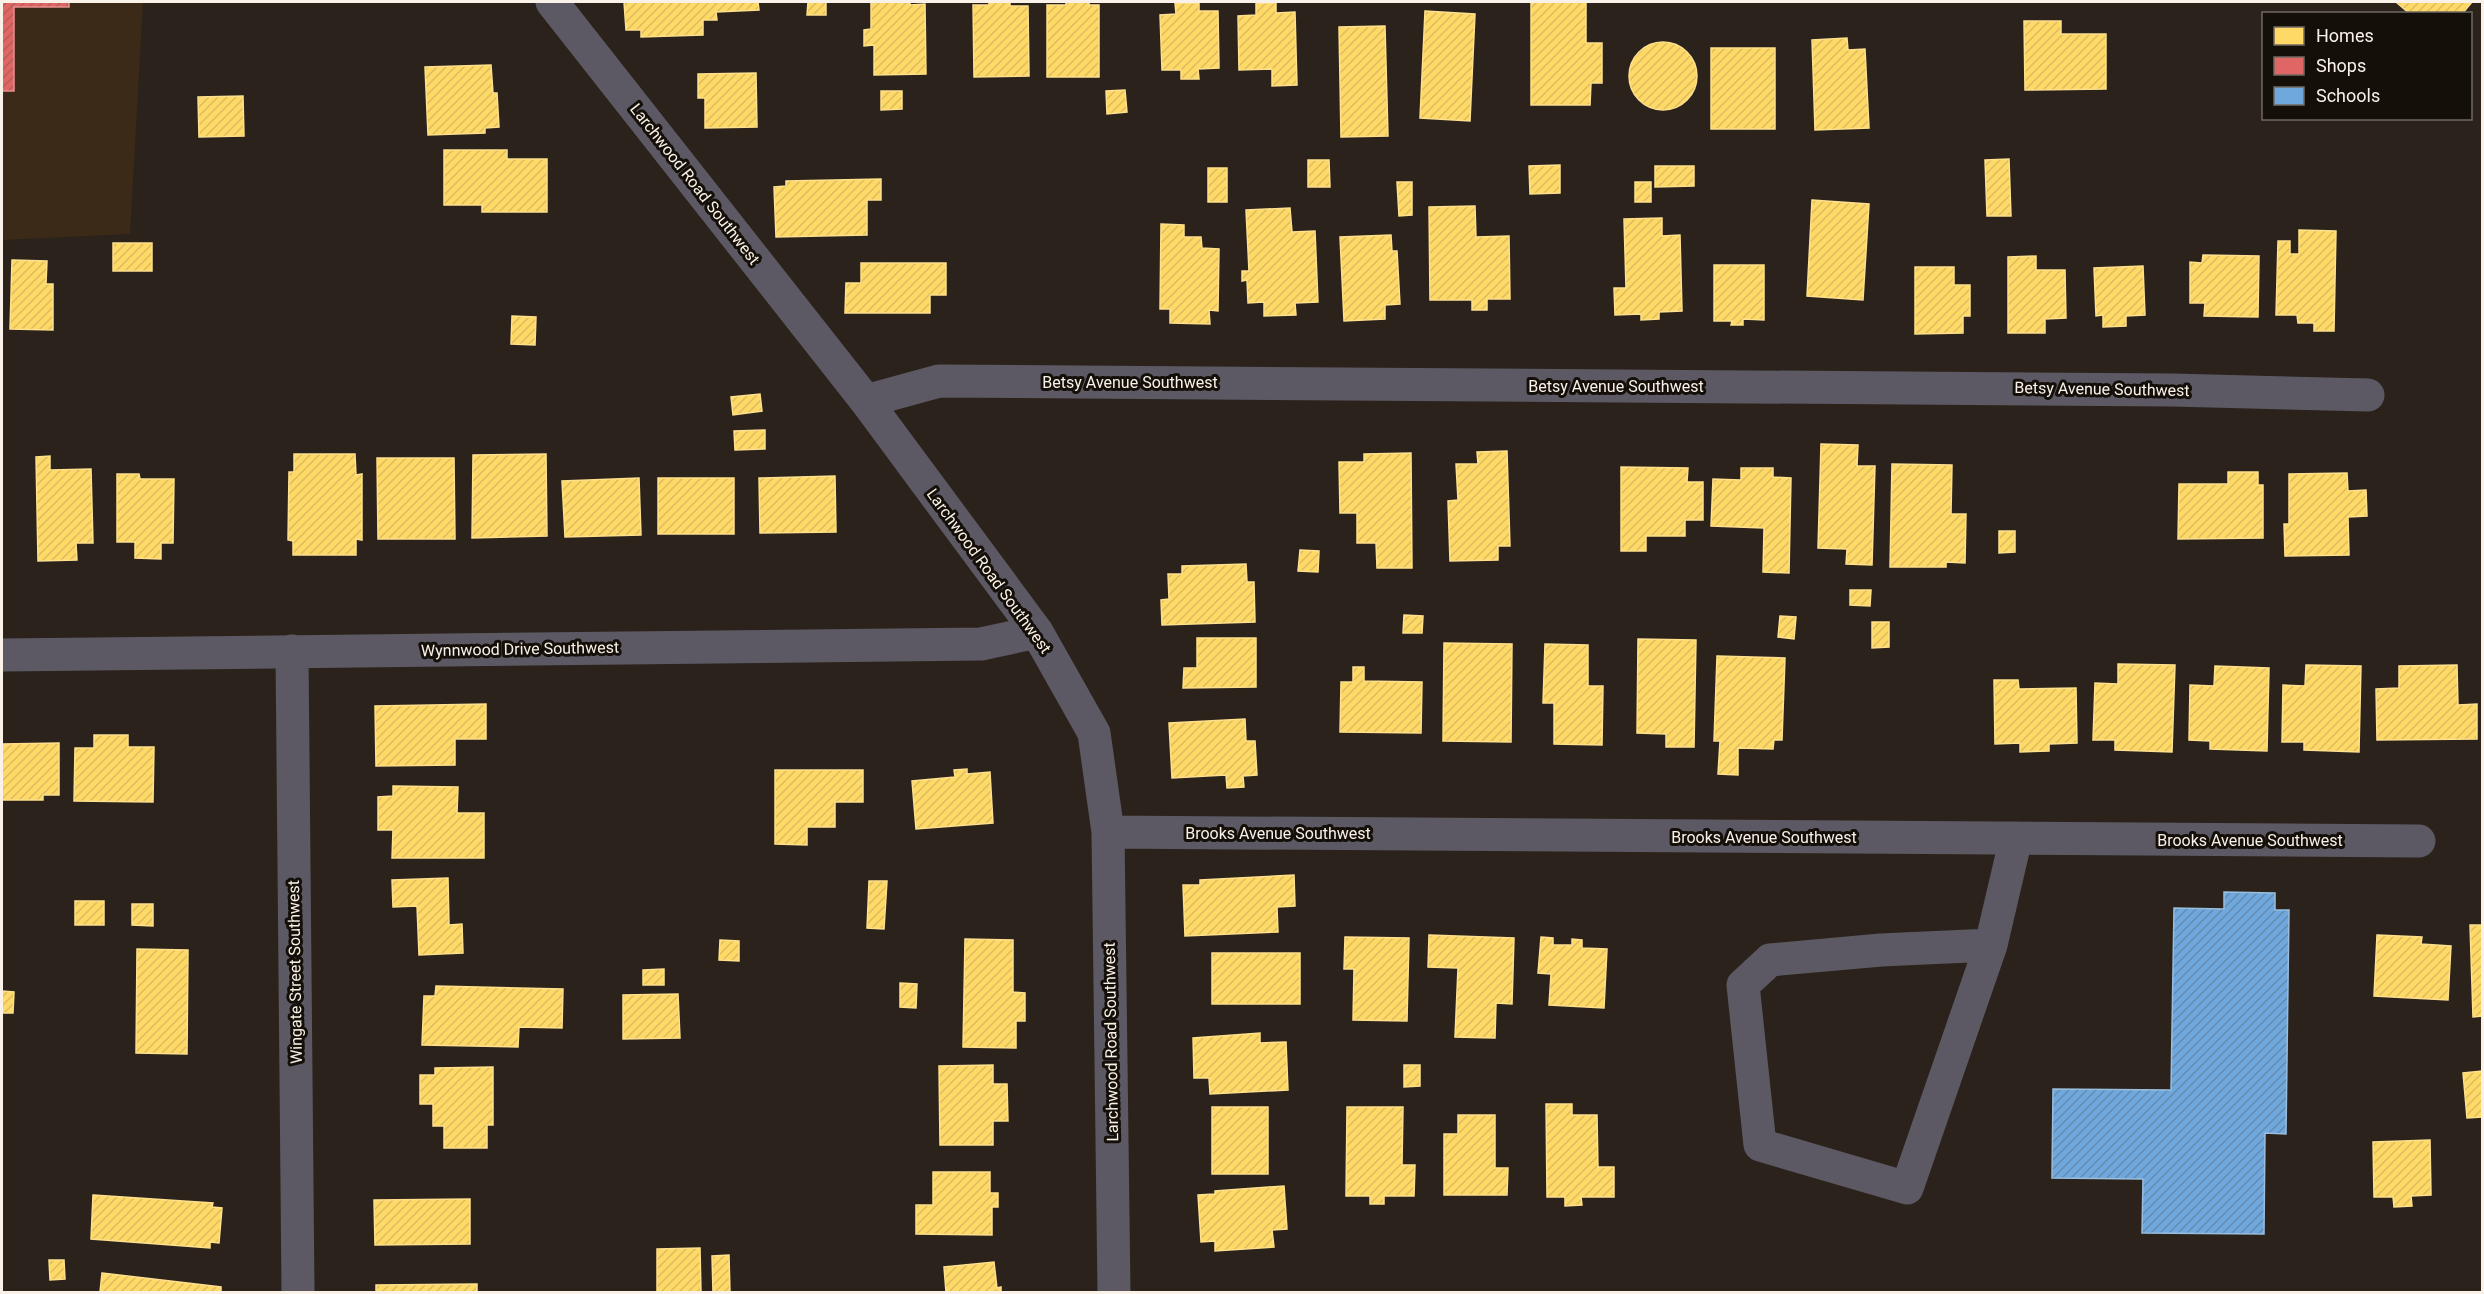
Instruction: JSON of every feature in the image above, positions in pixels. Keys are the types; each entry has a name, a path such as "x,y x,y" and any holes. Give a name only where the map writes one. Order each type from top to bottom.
{"street":[{"name":"Larchwood Road Southwest","path":"552,2 866,401 1037,632 1094,733 1108,832 1114,1293"},
{"name":"Betsy Avenue Southwest","path":"866,401 939,381 2160,390 2368,395"},
{"name":"Wynnwood Drive Southwest","path":"2,655 981,644 1037,632"},
{"name":"Wingate Street Southwest","path":"292,651 298,1293"},
{"name":"Brooks Avenue Southwest","path":"1108,832 2419,841"},
{"path":"1991,945 1881,950 1770,960 1743,985 1760,1144 1907,1188 1991,945 2016,838"}],"shaded area":[{"path":"2,2 143,2 130,234 2,240"}],"building: Homes":[{"path":"624,2 758,2 759,10 716,12 717,20 703,20 703,35 641,37 641,30 626,30"},
{"path":"808,2 826,2 826,15 807,15"},
{"path":"871,2 925,4 926,74 874,75 874,45 864,46 864,30 871,29"},
{"path":"989,2 1010,2 1010,6 1028,6 1029,76 974,77 973,5 989,5"},
{"path":"1066,2 1089,2 1089,5 1099,5 1099,77 1047,77 1047,5 1066,5"},
{"path":"1531,2 1586,2 1586,43 1602,43 1602,83 1591,83 1590,105 1531,105"},
{"path":"2396,2 2472,2 2464,12 2408,12"},
{"path":"1175,3 1199,3 1199,11 1218,11 1219,68 1198,69 1199,79 1181,79 1181,70 1162,70 1160,15 1176,14"},
{"path":"1256,3 1276,3 1276,13 1295,12 1297,85 1272,86 1272,69 1239,70 1238,16 1256,15"},
{"path":"1425,11 1475,14 1470,121 1420,118"},
{"path":"2024,21 2061,21 2061,34 2106,34 2106,89 2025,90"},
{"path":"1385,26 1388,136 1341,137 1339,27"},
{"path":"1847,38 1848,50 1865,49 1869,128 1815,130 1812,40"},
{"path":"1663,42 1676,45 1687,52 1694,63 1697,76 1694,89 1687,100 1676,107 1663,110 1650,107 1639,100 1632,89 1629,76 1632,63 1639,52 1650,45"},
{"path":"1711,48 1775,48 1775,129 1711,129"},
{"path":"491,65 493,93 497,93 499,127 485,128 485,133 428,135 425,67"},
{"path":"756,73 757,127 705,128 705,98 698,98 698,74"},
{"path":"1125,90 1127,112 1107,114 1106,91"},
{"path":"881,91 902,91 902,109 881,110"},
{"path":"243,96 244,136 199,137 198,97"},
{"path":"444,150 507,150 507,159 547,159 547,212 482,212 482,205 444,205"},
{"path":"2009,159 2011,216 1987,216 1985,160"},
{"path":"1308,160 1329,160 1330,187 1308,187"},
{"path":"1560,165 1560,193 1530,194 1529,166"},
{"path":"1655,166 1694,166 1694,186 1655,187"},
{"path":"1208,168 1227,168 1227,202 1208,202"},
{"path":"881,179 881,200 867,200 867,235 776,237 774,187 786,186 786,181"},
{"path":"1397,182 1412,182 1412,215 1399,216"},
{"path":"1635,182 1651,182 1651,202 1635,202"},
{"path":"1812,200 1869,204 1863,300 1807,296"},
{"path":"1475,206 1476,237 1509,236 1510,299 1487,299 1487,310 1472,310 1472,300 1430,300 1429,207"},
{"path":"1290,208 1292,232 1315,231 1318,302 1295,303 1296,315 1264,316 1264,302 1248,303 1247,280 1242,281 1242,271 1249,271 1246,210"},
{"path":"1662,218 1662,236 1680,235 1682,311 1659,312 1659,319 1641,320 1641,314 1615,315 1614,288 1626,288 1624,219"},
{"path":"1161,224 1184,225 1184,237 1201,237 1202,248 1219,249 1218,311 1209,310 1210,324 1170,323 1170,309 1160,309"},
{"path":"2299,230 2336,231 2334,331 2314,331 2314,323 2298,323 2297,315 2276,315 2278,241 2290,241 2290,254 2299,254"},
{"path":"1391,235 1392,251 1397,251 1400,304 1385,305 1385,319 1344,321 1340,237"},
{"path":"113,243 152,243 152,271 113,271"},
{"path":"2203,255 2259,256 2258,317 2204,316 2205,303 2190,303 2190,262 2202,263"},
{"path":"2036,256 2036,270 2065,270 2066,318 2045,319 2045,333 2008,333 2008,257"},
{"path":"12,260 47,261 46,284 53,284 53,330 10,329"},
{"path":"861,263 946,263 946,295 930,295 930,313 845,313 846,283 861,283"},
{"path":"1714,265 1764,265 1764,320 1743,319 1743,325 1731,325 1732,321 1714,321"},
{"path":"2143,266 2145,315 2126,316 2126,326 2103,327 2103,315 2096,316 2094,268"},
{"path":"1915,267 1954,267 1954,285 1970,285 1970,316 1963,316 1963,333 1915,334"},
{"path":"512,316 536,317 535,345 511,344"},
{"path":"760,394 762,411 733,415 731,397"},
{"path":"765,430 765,449 735,450 734,431"},
{"path":"1821,444 1858,445 1857,466 1875,466 1872,565 1846,564 1847,549 1818,548"},
{"path":"1507,451 1510,546 1498,546 1498,560 1450,561 1448,501 1458,500 1456,464 1478,464 1477,452"},
{"path":"1411,453 1412,568 1377,568 1376,543 1357,543 1357,513 1340,513 1339,462 1364,462 1364,454"},
{"path":"294,454 355,454 356,475 362,474 362,540 356,539 356,555 293,555 293,541 288,540 289,472 294,472"},
{"path":"546,454 547,536 472,538 473,455"},
{"path":"50,456 50,470 91,469 93,543 76,543 77,560 38,561 36,457"},
{"path":"377,458 454,458 455,539 378,539"},
{"path":"1892,464 1952,465 1951,514 1966,514 1965,563 1946,562 1946,567 1890,567"},
{"path":"1621,467 1688,468 1687,482 1703,482 1703,520 1685,520 1685,536 1646,536 1646,551 1621,551"},
{"path":"1741,468 1773,468 1773,477 1791,478 1789,573 1763,572 1764,528 1711,526 1713,479 1741,480"},
{"path":"2228,472 2258,472 2258,485 2263,485 2263,538 2178,539 2179,484 2228,484"},
{"path":"2347,473 2348,491 2366,490 2367,516 2348,517 2349,555 2285,556 2284,524 2289,524 2289,474"},
{"path":"117,474 139,474 140,479 174,479 173,543 161,543 161,559 135,558 135,542 117,542"},
{"path":"835,476 836,532 760,533 759,478"},
{"path":"639,478 641,535 565,537 562,481"},
{"path":"658,478 734,478 734,534 658,534"},
{"path":"1999,531 2015,531 2015,552 1999,553"},
{"path":"1300,550 1319,551 1318,572 1298,571"},
{"path":"1246,564 1247,582 1254,582 1255,622 1162,625 1161,600 1169,599 1168,574 1182,574 1182,566"},
{"path":"1850,590 1871,590 1870,606 1850,605"},
{"path":"1404,615 1423,616 1422,633 1403,633"},
{"path":"1780,616 1796,617 1794,639 1778,637"},
{"path":"1872,622 1889,622 1889,647 1872,648"},
{"path":"1197,638 1256,638 1256,687 1183,688 1184,668 1197,668"},
{"path":"1638,639 1696,640 1694,747 1666,747 1666,734 1637,733"},
{"path":"1444,643 1512,644 1511,742 1443,741"},
{"path":"1545,644 1588,645 1588,686 1603,686 1602,745 1554,744 1554,703 1543,703"},
{"path":"1717,656 1785,658 1782,740 1774,740 1773,749 1738,748 1738,775 1718,774 1720,741 1714,741"},
{"path":"2118,664 2175,665 2172,752 2115,750 2115,740 2093,740 2095,683 2118,684"},
{"path":"2306,665 2361,666 2359,752 2304,750 2304,742 2282,742 2283,685 2305,686"},
{"path":"2457,665 2458,705 2477,704 2477,739 2377,740 2376,689 2399,688 2399,666"},
{"path":"2215,666 2269,668 2267,751 2210,749 2210,741 2189,740 2190,685 2214,686"},
{"path":"1353,667 1364,667 1364,681 1422,682 1421,733 1340,732 1341,682 1353,682"},
{"path":"1994,680 2018,680 2019,689 2076,688 2077,743 2049,744 2049,751 2020,752 2020,743 1995,744"},
{"path":"486,704 486,739 455,739 455,765 376,766 375,706"},
{"path":"1245,719 1246,741 1255,741 1257,775 1243,776 1244,787 1227,788 1226,775 1172,778 1169,723"},
{"path":"94,735 128,735 128,747 154,747 153,802 74,801 75,748 94,748"},
{"path":"59,743 59,795 43,795 43,800 2,800 2,744"},
{"path":"967,769 967,774 990,772 993,823 916,829 912,781 955,777 954,770"},
{"path":"775,770 863,770 863,802 835,802 835,827 807,827 807,845 775,844"},
{"path":"393,786 458,787 457,813 484,813 484,858 392,858 393,830 378,830 378,797 393,796"},
{"path":"1294,875 1295,906 1277,907 1278,932 1185,936 1183,885 1200,885 1200,880"},
{"path":"448,878 449,925 462,924 463,953 419,955 417,906 393,907 392,880"},
{"path":"869,881 887,881 884,929 867,928"},
{"path":"75,901 104,901 104,925 75,925"},
{"path":"132,904 153,904 153,926 132,925"},
{"path":"2470,925 2482,925 2482,1016 2473,1017"},
{"path":"1429,935 1514,938 1512,1004 1496,1003 1495,1038 1455,1037 1458,968 1428,967"},
{"path":"2377,935 2422,937 2421,944 2451,946 2448,1000 2374,996"},
{"path":"1345,937 1409,938 1407,1021 1353,1020 1354,969 1344,969"},
{"path":"1541,937 1553,938 1553,945 1572,945 1572,939 1582,940 1582,948 1607,949 1604,1008 1549,1005 1551,974 1538,973"},
{"path":"965,939 1013,940 1013,992 1025,993 1025,1021 1016,1021 1016,1048 963,1047"},
{"path":"720,940 739,941 739,961 719,960"},
{"path":"137,949 188,950 187,1054 136,1053"},
{"path":"1212,953 1300,953 1300,1004 1212,1004"},
{"path":"664,969 664,985 643,985 643,970"},
{"path":"900,983 917,984 916,1008 900,1007"},
{"path":"436,986 563,989 562,1028 519,1027 518,1047 422,1045 424,996 435,996"},
{"path":"2,991 14,992 13,1013 2,1013"},
{"path":"678,994 680,1038 623,1039 623,995"},
{"path":"1260,1033 1260,1043 1286,1042 1288,1090 1210,1094 1209,1078 1194,1078 1193,1038"},
{"path":"993,1065 993,1084 1007,1084 1008,1121 993,1121 993,1145 940,1145 939,1066"},
{"path":"1404,1065 1420,1065 1420,1086 1404,1087"},
{"path":"493,1067 493,1125 487,1125 487,1148 444,1148 444,1126 433,1126 433,1104 420,1104 420,1075 435,1075 435,1068"},
{"path":"2482,1071 2482,1117 2467,1118 2463,1073"},
{"path":"1546,1104 1572,1104 1572,1115 1597,1115 1598,1167 1614,1167 1614,1197 1581,1197 1582,1205 1565,1206 1565,1197 1547,1197"},
{"path":"1212,1107 1268,1107 1268,1174 1212,1174"},
{"path":"1347,1107 1403,1107 1402,1165 1415,1165 1414,1196 1384,1196 1384,1204 1370,1204 1370,1196 1346,1196"},
{"path":"1458,1115 1495,1115 1495,1168 1508,1168 1507,1195 1444,1195 1444,1134 1458,1134"},
{"path":"2430,1140 2431,1195 2411,1196 2412,1206 2394,1207 2393,1197 2374,1197 2373,1142"},
{"path":"933,1172 990,1172 990,1193 998,1193 998,1207 992,1207 992,1235 916,1234 916,1205 933,1205"},
{"path":"1284,1186 1287,1229 1272,1230 1274,1247 1215,1251 1215,1241 1201,1242 1198,1195 1215,1194 1215,1191"},
{"path":"93,1195 213,1203 212,1207 222,1208 219,1243 210,1242 210,1248 91,1239"},
{"path":"470,1199 470,1244 375,1245 374,1200"},
{"path":"700,1248 701,1292 657,1292 657,1249"},
{"path":"729,1255 730,1292 713,1292 712,1256"},
{"path":"49,1260 64,1260 65,1279 50,1280"},
{"path":"994,1262 997,1288 1001,1287 1001,1292 946,1292 944,1267"},
{"path":"102,1273 221,1287 221,1292 100,1292"},
{"path":"477,1284 477,1292 376,1292 376,1285"}],"building: Shops":[{"path":"2,2 69,2 69,7 14,7 14,91 2,91"}],"building: Schools":[{"path":"2224,892 2275,893 2275,910 2289,910 2286,1134 2265,1133 2264,1234 2142,1233 2143,1179 2052,1178 2053,1089 2171,1090 2174,908 2224,909"}]}
